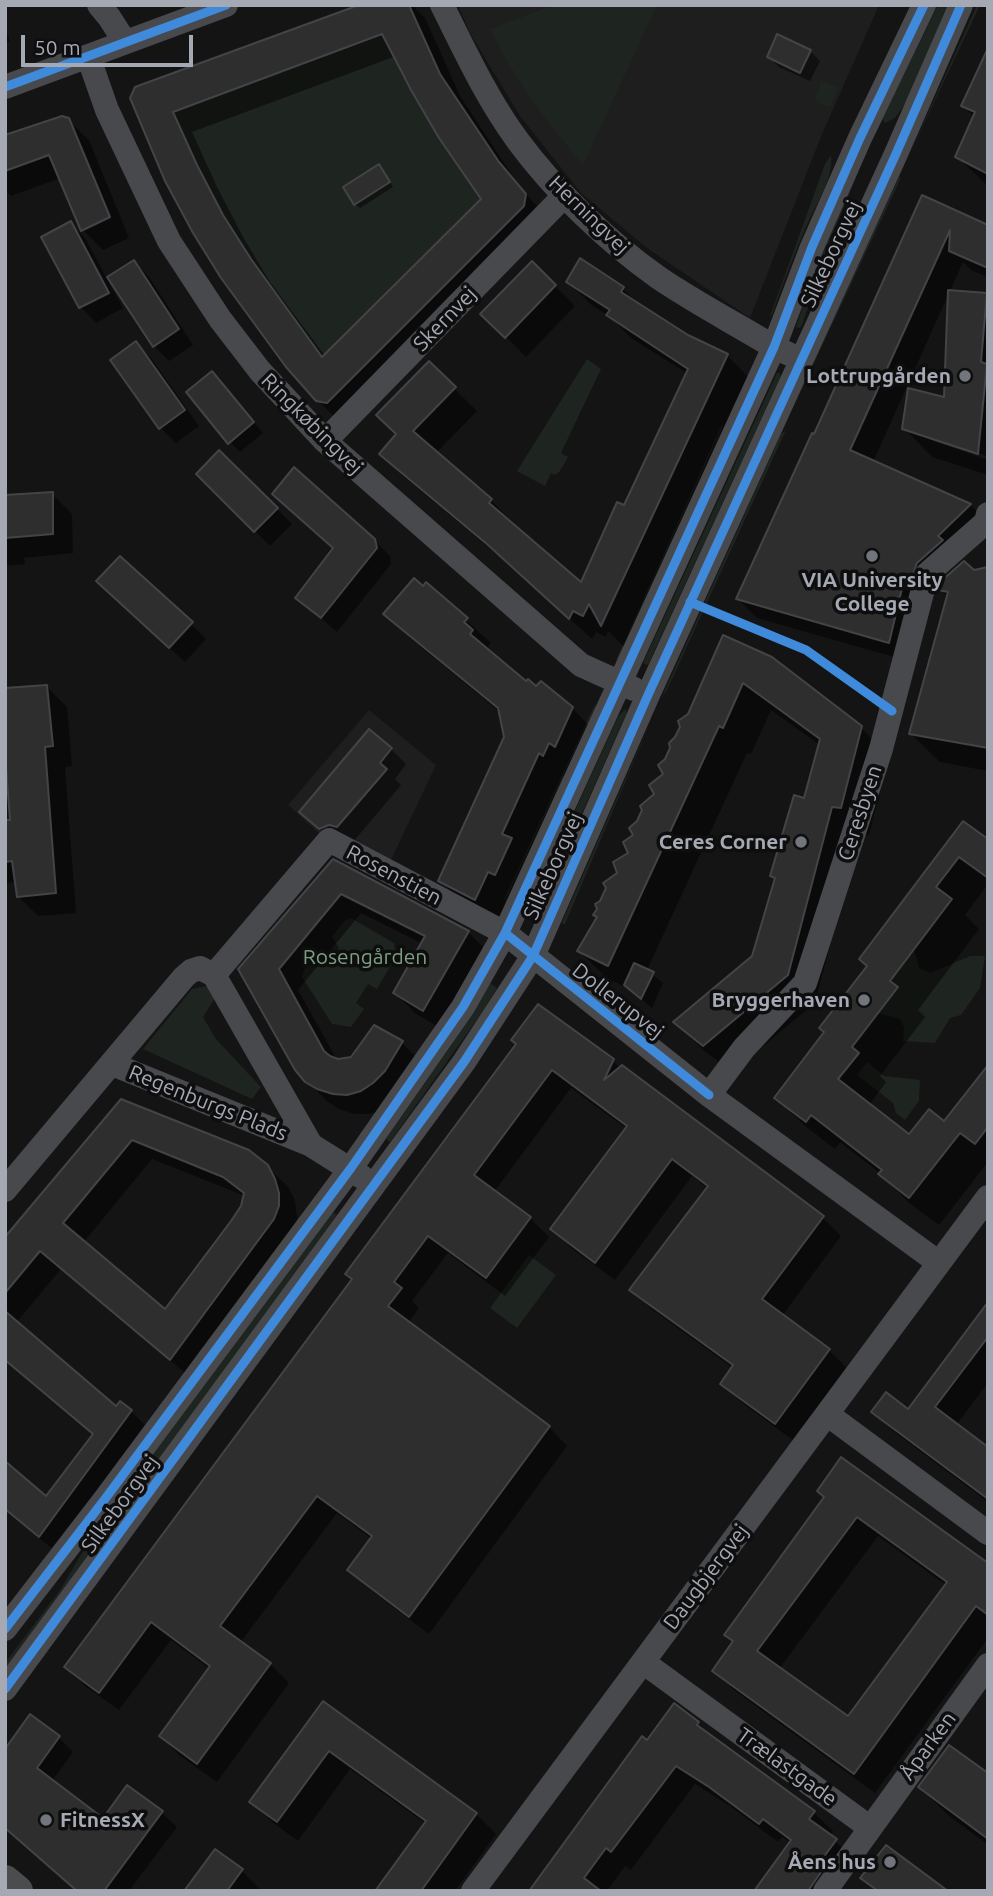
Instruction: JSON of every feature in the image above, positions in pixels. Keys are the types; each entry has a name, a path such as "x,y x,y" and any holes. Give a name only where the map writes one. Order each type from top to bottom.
{"main road":[{"path":"5,1881 17,1891"}],"street":[{"path":"99,5 125,42"},
{"path":"5,87 226,5"},
{"name":"Herningvej","path":"442,5 475,71 517,140 564,196 632,257 660,278 774,347 802,359"},
{"name":"Silkeborgvej","path":"5,1629 106,1499 351,1168 463,1007 505,933 774,347 812,247 860,138 925,5"},
{"name":"Silkeborgvej","path":"5,1689 464,1062 533,956 648,695 961,5"},
{"name":"Ringkøbingvej","path":"88,56 107,110 169,241 205,297 260,371 325,441 581,665 648,695"},
{"name":"Skernvej","path":"325,441 564,196"},
{"name":"Ceresbyen","path":"709,1095 744,1048 805,983 885,737 927,574 987,519"},
{"name":"Rosenstien","path":"215,975 328,840 505,933"},
{"name":"Dollerupvej","path":"505,933 709,1095 939,1263"},
{"name":"Regenburgs Plads","path":"311,1144 215,975 201,968 184,977 112,1064 311,1144 351,1168 374,1186"},
{"path":"5,1190 112,1064"},
{"name":"Daugbjergvej","path":"473,1891 988,1197"},
{"path":"827,1414 988,1533"},
{"name":"Trælastgade","path":"643,1662 869,1827"},
{"name":"Åparken","path":"869,1827 988,1665"},
{"path":"825,1891 869,1827"}],"shaded area":[{"path":"458,5 879,5 820,139 750,318 647,248 581,193 520,116 470,33"},
{"path":"369,710 436,765 390,862 321,835 288,805"}],"green space":[{"path":"553,5 657,5 583,165 532,100 490,29"},
{"path":"938,5 950,5 906,103 895,118 885,123 882,119"},
{"path":"977,5 980,5 907,160"},
{"path":"383,34 415,98 441,139 484,197 323,356 279,301 238,240 202,176 174,111"},
{"path":"821,80 839,88 830,107 817,103 815,99"},
{"path":"831,155 827,183 770,316 825,164"},
{"path":"861,166 830,240 802,325 800,328 796,327 816,267"},
{"path":"899,177 901,178 813,363"},
{"path":"587,359 601,369 561,453 568,457 560,471 555,475 551,473 545,486 517,471"},
{"path":"777,373 780,373 780,378 648,665 643,663"},
{"path":"724,424 618,659 616,660 721,426"},
{"path":"786,430 667,690 662,697 781,434"},
{"path":"595,704 596,706 505,901 504,899"},
{"path":"625,709 627,712 536,917 528,913 618,717"},
{"path":"654,714 565,924 563,924 562,922"},
{"name":"Rosengården","path":"351,918 394,943 396,956 377,989 368,984 356,1003 364,1009 351,1027 332,1024 302,977 305,968 317,954 327,959 337,956 339,948 332,937 344,921"},
{"path":"914,949 919,968 930,973 970,956 985,956 980,988 961,1015 950,1018 935,1043 903,1041 904,1027 900,1019 878,1013 898,987 890,981"},
{"path":"490,983 497,988 483,1011 390,1142 386,1139 450,1047"},
{"path":"207,986 215,998 203,1017 216,1039 261,1087 252,1099 143,1049 192,989"},
{"path":"867,1062 884,1076 920,1080 919,1101 905,1120 896,1113 893,1103 857,1075"},
{"path":"333,1212 337,1215 5,1670 5,1663 60,1590 92,1536"},
{"path":"529,1255 556,1275 517,1328 490,1308"}],"building":[{"path":"359,5 409,5 440,74 499,162 526,194 524,206 327,403 316,401 286,367 221,278 193,233 165,181 130,98 135,87","holes":["382,34 439,138 481,199 322,357 251,259 223,215 173,112"]},
{"path":"777,34 811,50 800,73 767,57"},
{"path":"988,48 988,174 955,157 975,112 961,106"},
{"path":"62,116 69,118 110,217 81,231 49,155 5,171 5,135"},
{"path":"379,164 390,182 354,205 343,187"},
{"path":"922,195 988,225 988,268 949,251 950,230 850,450 971,504 938,536 943,540 917,563 910,582 904,580 889,643 736,599"},
{"path":"71,221 109,293 79,308 41,237"},
{"path":"580,258 624,287 621,292 688,335 728,354 601,626 589,604 583,616 573,611 569,619 488,545 379,454 396,434 376,415 429,361 456,387 413,431 492,499 489,503 581,582 617,502 624,505 688,369 606,315 610,310 566,282"},
{"path":"134,260 179,329 153,347 107,277"},
{"path":"532,261 556,285 505,338 480,314"},
{"name":"Lottrupgården","path":"948,290 987,293 981,362 987,364 978,454 902,429 908,388 944,397"},
{"path":"136,341 185,410 159,429 110,360"},
{"path":"212,371 254,422 228,444 186,392"},
{"path":"219,450 278,508 254,532 196,474"},
{"path":"294,467 375,539 377,548 321,618 295,598 333,548 272,494"},
{"path":"53,492 53,534 5,538 5,495"},
{"path":"120,556 193,622 169,648 96,581"},
{"path":"964,561 974,570 988,567 988,748 909,734 948,592 938,590 940,582"},
{"path":"414,578 423,586 426,582 468,618 464,622 473,630 470,634 526,681 528,679 536,686 541,681 573,707 555,747 549,743 543,756 539,753 502,834 512,838 495,875 488,872 475,900 438,881 504,737 498,708 383,614"},
{"name":"Ceres Corner","path":"723,635 772,657 862,726 841,808 832,807 788,975 703,1046 673,1022 752,956 775,878 770,876 794,795 804,798 820,739 743,683 723,728 719,726 608,966 577,951 597,917 593,915 597,909 595,904 600,901 606,888 603,883 617,873 613,862 628,853 623,842 633,835 629,828 637,821 642,810 640,806 654,794 649,785 663,774 658,765 665,759 670,748 669,743 680,727 678,721 688,714"},
{"path":"47,685 53,746 45,747 56,893 17,897 12,861 5,862 5,820 10,820 5,753 5,688"},
{"path":"369,729 392,748 380,763 387,769 337,827 329,825 319,829 299,812"},
{"path":"963,821 988,839 988,878 959,857 936,887 952,899 890,981 898,987 852,1047 859,1053 838,1079 909,1134 929,1109 944,1121 988,1065 988,1127 975,1144 960,1133 909,1198 878,1174 882,1170 811,1115 806,1122 774,1098 824,1032 819,1028 867,966 859,959"},
{"name":"Rosengården","path":"333,859 469,931 423,1011 393,993 425,936 341,894 279,969 324,1051 330,1056 338,1059 351,1057 374,1025 403,1041 385,1071 373,1083 361,1091 347,1095 333,1094 305,1082 295,1070 238,969"},
{"path":"634,963 654,972 641,999 624,985"},
{"path":"538,1004 614,1059 604,1080 622,1065 824,1216 762,1299 830,1349 775,1424 720,1384 733,1365 629,1290 708,1186 672,1159 595,1263 550,1229 627,1126 552,1070 474,1175 531,1217 486,1278 428,1236 394,1282 402,1288 388,1306 550,1426 409,1617 347,1570 372,1536 317,1496 220,1626 271,1663 197,1764 159,1736 210,1666 151,1622 99,1693 64,1667 352,1279 345,1274 516,1044 511,1040"},
{"path":"121,1099 249,1150 268,1165 279,1193 279,1206 274,1219 170,1360 40,1251 5,1293 5,1237","holes":["132,1140 223,1177 244,1193 241,1206 165,1309 63,1223"]},
{"path":"988,1302 988,1337 935,1407 988,1447 988,1499 871,1412 886,1392 908,1409"},
{"path":"5,1311 116,1406 120,1401 132,1410 39,1537 5,1509 5,1461 46,1496 93,1434 5,1360"},
{"path":"841,1457 988,1563 988,1615 976,1606 854,1774 712,1671 733,1641 724,1635 824,1497 817,1491","holes":["857,1517 947,1582 848,1716 757,1651"]},
{"path":"323,1701 477,1813 421,1891 375,1891 426,1821 329,1751 277,1822 249,1802"},
{"path":"674,1703 699,1722 697,1725 815,1811 809,1819 837,1839 823,1858 828,1862 808,1891 754,1891 791,1840 763,1819 759,1824 676,1766 611,1852 606,1848 584,1878 601,1891 529,1891 642,1736 647,1740"},
{"path":"30,1714 60,1736 37,1768 103,1818 127,1785 163,1811 104,1891 77,1891 5,1828 5,1749"},
{"path":"949,1745 988,1773 988,1839 918,1787"},
{"name":"Åens hus","path":"886,1845 948,1891 878,1891 860,1878"},
{"path":"215,1849 243,1869 227,1891 184,1891"}],"cycle path":[{"path":"5,87 226,5"},
{"path":"5,1629 351,1168 463,1007 505,933 774,347 812,247 860,138 924,5"},
{"path":"5,1689 464,1062 533,956 648,695 895,156 961,5"},
{"path":"690,602 806,650 892,711"},
{"path":"505,933 709,1095"}],"place":[{"name":"Lottrupgården","path":"965,376"},
{"name":"VIA University College","path":"872,556"},
{"name":"Ceres Corner","path":"801,842"},
{"name":"Bryggerhaven","path":"864,1000"},
{"name":"FitnessX","path":"46,1820"},
{"name":"Åens hus","path":"890,1862"}]}
